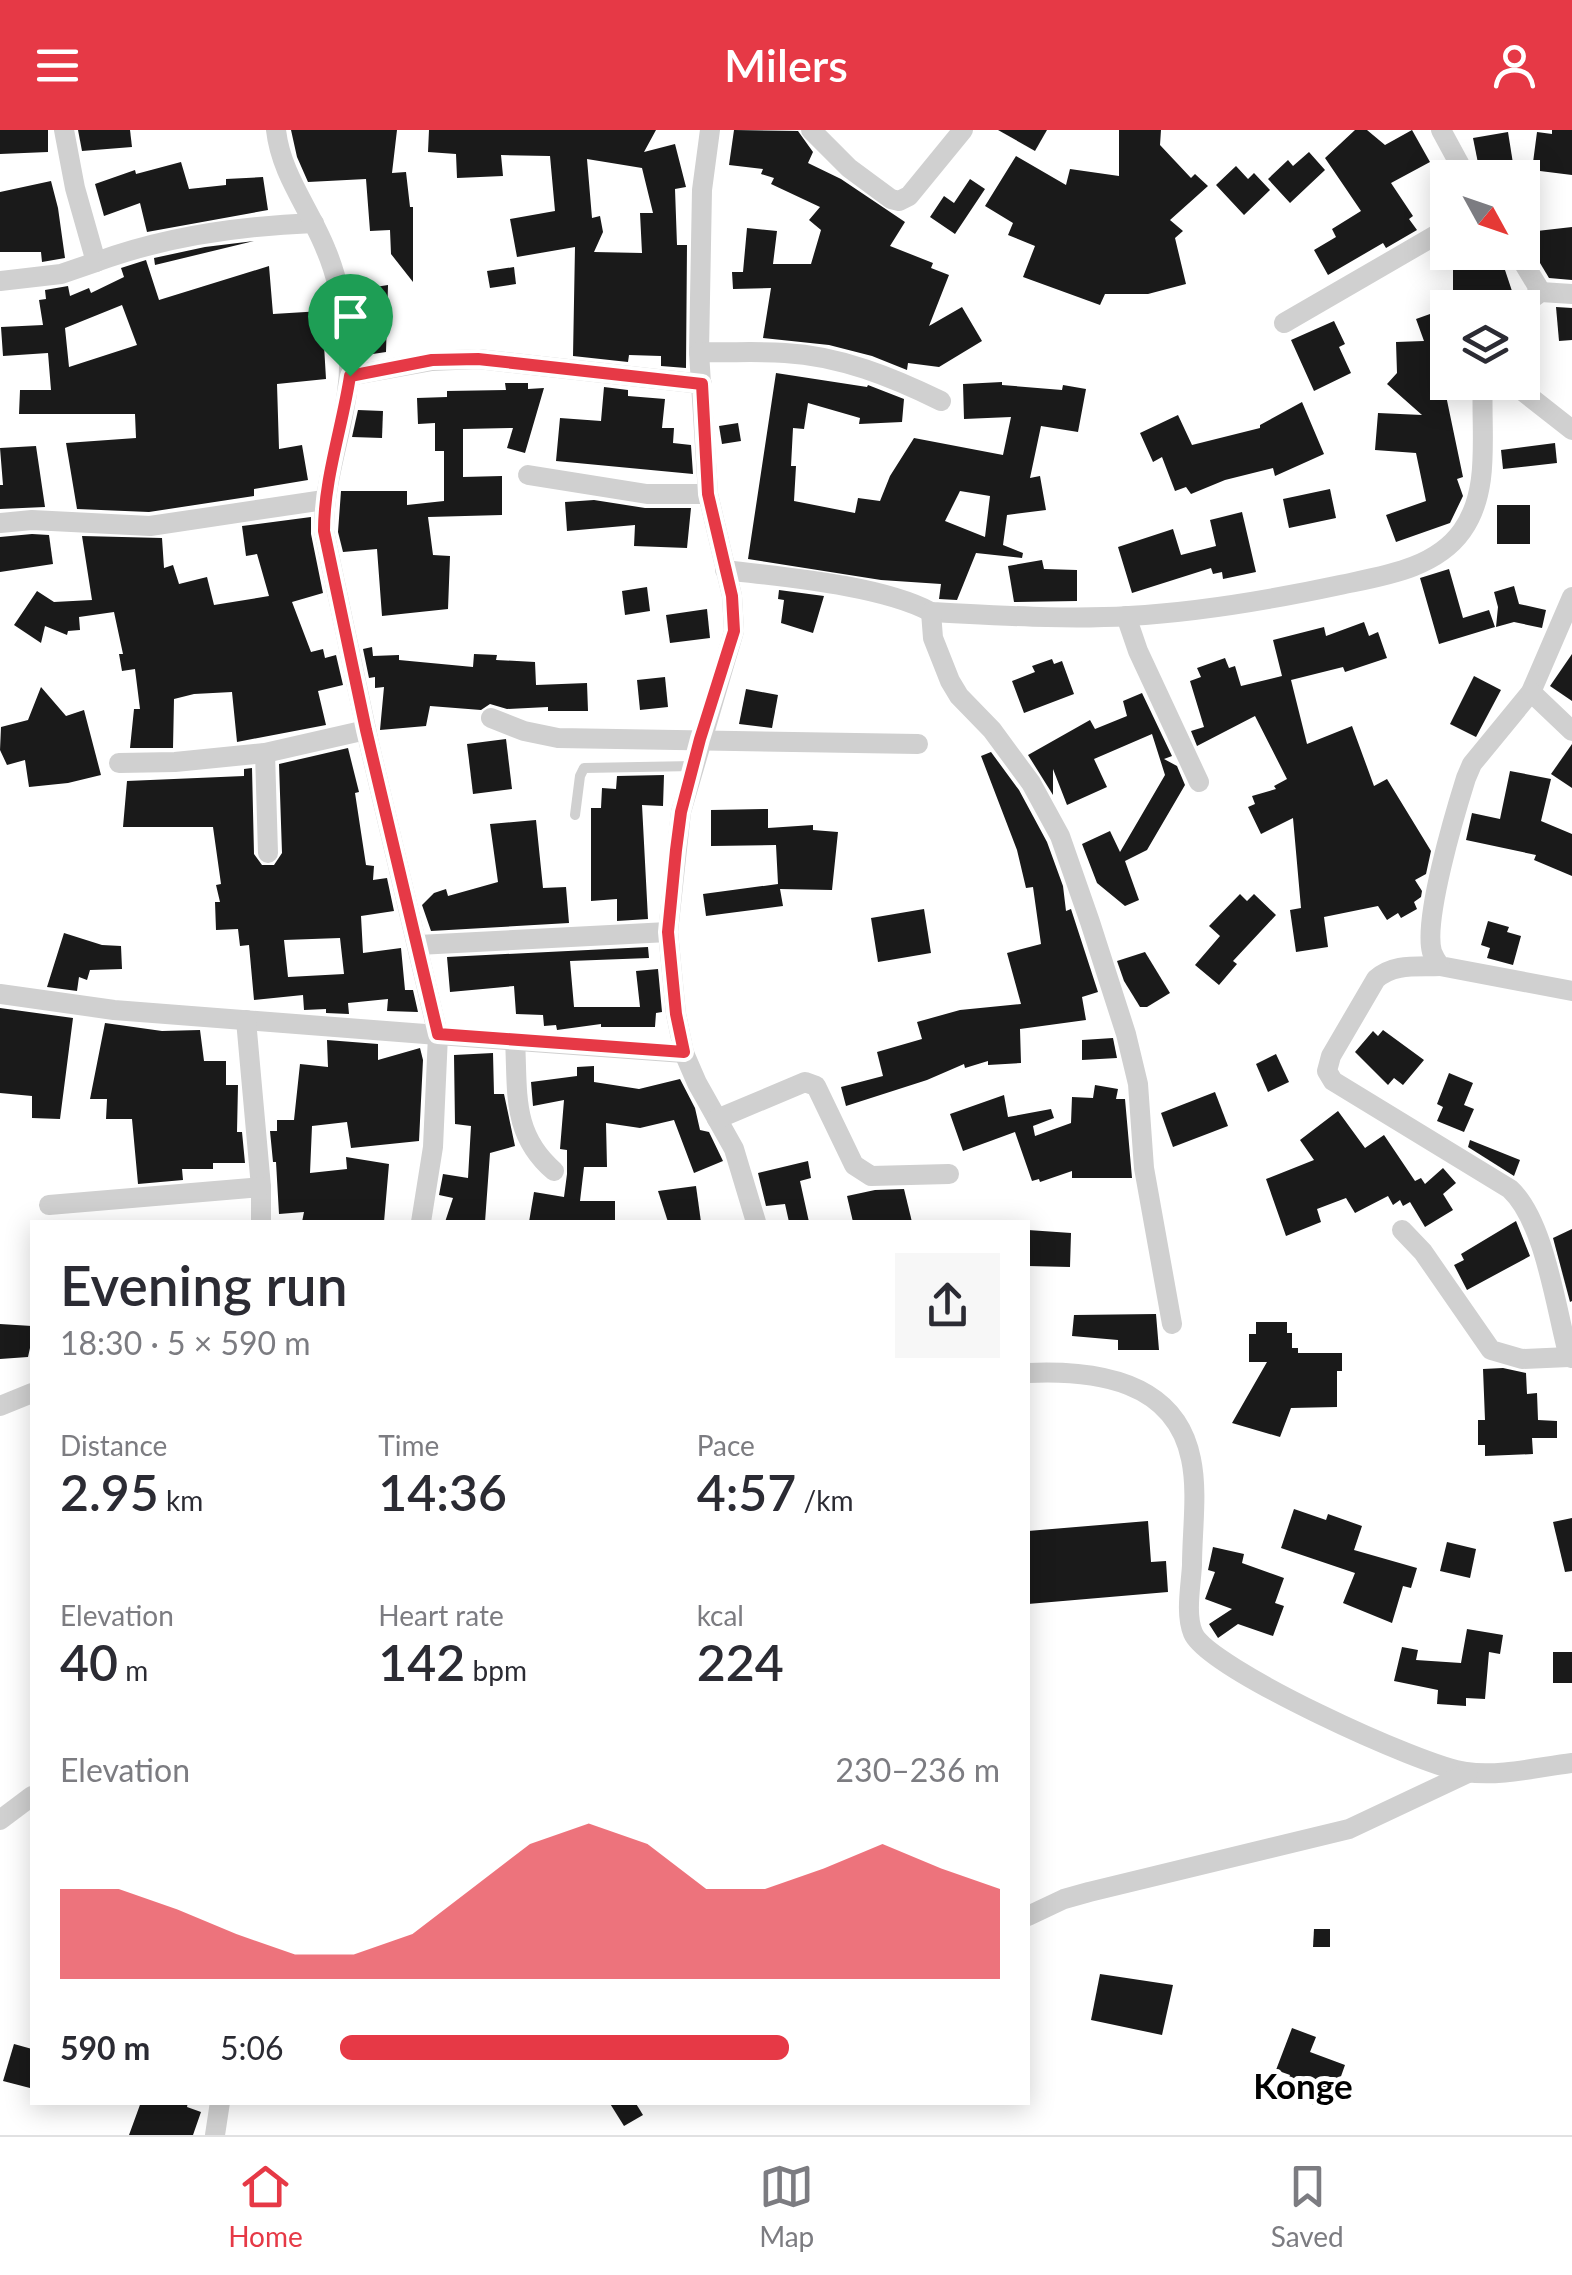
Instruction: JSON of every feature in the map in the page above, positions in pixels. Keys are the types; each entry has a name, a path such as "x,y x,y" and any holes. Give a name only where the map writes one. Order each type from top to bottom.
{"street":[{"path":"64,130 96,262"},
{"path":"276,130 280,154 314,223 337,284 348,340 350,376 324,500 324,531 366,730 438,1034 433,1147 420,1220"},
{"path":"810,130 850,168 891,199 899,200 909,196 963,130"},
{"path":"1441,130 1457,160"},
{"path":"706,132 699,352 708,494 734,609 734,631 681,812 668,932 684,1052 740,1162 755,1220"},
{"path":"0,281 61,274 128,250 210,232 256,225 314,223"},
{"path":"1284,323 1430,238"},
{"path":"1528,270 1541,292 1572,294"},
{"path":"699,352 786,353 830,359 941,400"},
{"path":"350,376 432,360 478,359 702,384"},
{"path":"725,570 905,600 931,612 1126,616 1230,606 1397,573 1439,553 1464,528 1477,504 1481,484 1482,400"},
{"path":"1534,400 1572,430"},
{"path":"528,474 633,492 708,494"},
{"path":"0,523 65,521 150,526 324,500"},
{"path":"1440,966 1432,951 1431,936 1436,894 1466,778 1472,764 1531,692 1565,636 1572,597"},
{"path":"931,612 933,638 958,696 992,730 1032,783 1060,836 1090,922 1138,1084 1144,1168 1172,1324"},
{"path":"1126,616 1138,651 1199,782"},
{"path":"1531,692 1572,731"},
{"path":"491,718 524,732 558,738 918,744"},
{"path":"118,763 265,753 366,730"},
{"path":"265,753 268,852"},
{"path":"418,945 668,932"},
{"path":"1402,1230 1424,1252 1491,1350 1522,1359 1570,1358 1534,1223 1522,1200 1333,1081 1327,1071 1331,1056 1376,980 1386,971 1440,966 1572,991"},
{"path":"0,994 114,1010 684,1052"},
{"path":"246,1020 261,1220"},
{"path":"515,1040 518,1105 524,1132 534,1154 554,1171"},
{"path":"717,1119 806,1082 816,1086 854,1166 860,1171 871,1176 949,1174"},
{"path":"49,1205 261,1186"},
{"path":"1030,1373 1059,1372 1115,1381 1141,1390 1174,1414 1192,1460 1190,1624 1204,1648 1301,1705 1427,1763 1468,1773 1572,1763"},
{"path":"0,1406 30,1394"},
{"path":"1030,1915 1064,1898 1349,1829 1468,1773"},
{"path":"0,1820 30,1798"},
{"path":"215,2135 220,2105"}],"lane":[{"path":"575,814 584,768 694,766"}],"building":[{"path":"0,130 48,130 48,152 0,154"},
{"path":"78,130 130,130 132,147 82,151"},
{"path":"291,130 397,130 392,173 406,172 413,207 413,282 391,254 390,230 370,231 366,179 308,182"},
{"path":"429,130 656,130 644,152 675,144 686,187 675,189 677,245 687,245 686,368 661,366 661,356 629,355 628,362 573,356 575,247 517,257 510,219 555,211 550,156 501,155 503,176 457,178 456,154 428,152","holes":["587,159 642,168 653,213 640,213 642,253 594,252 603,232 600,216 592,218"]},
{"path":"734,130 798,131 813,152 808,163 841,179 905,222 890,246 933,263 931,268 949,275 929,326 962,307 982,341 939,367 908,363 907,370 829,345 763,338 771,288 733,289 732,272 743,272 747,228 777,231 773,264 811,264 821,230 809,220 820,207 771,184 774,178 761,174 763,169 729,165"},
{"path":"998,130 1047,130 1035,151"},
{"path":"1119,130 1161,130 1160,145 1191,178 1195,174 1208,186 1170,220 1183,231 1175,238 1186,284 1148,294 1105,294 1100,305 1023,277 1035,246 1008,235 1013,223 985,206 1016,156 1066,185 1070,169 1119,176"},
{"path":"1355,130 1367,130 1385,145 1412,130 1430,162 1391,183 1413,216 1409,219 1417,230 1386,248 1383,243 1328,275 1314,250 1336,237 1332,229 1361,211 1325,158"},
{"path":"1552,130 1572,130 1572,175 1540,171 1540,160 1533,160 1537,132 1552,134"},
{"path":"1508,132 1512,160 1477,160 1473,138"},
{"path":"1309,152 1325,170 1290,203 1268,179 1288,160 1293,166"},
{"path":"181,162 189,189 226,185 226,179 263,177 268,210 147,232 140,203 104,216 95,184 135,170 136,174"},
{"path":"1236,166 1248,179 1254,173 1270,190 1244,215 1216,185"},
{"path":"970,179 985,189 955,234 930,217 944,196 954,203"},
{"path":"51,181 65,258 42,262 41,252 0,252 0,192"},
{"path":"1572,227 1572,280 1549,278 1540,263 1540,231"},
{"path":"254,241 155,265 154,258"},
{"path":"146,260 159,300 269,266 273,314 322,311 326,379 277,384 279,449 302,445 308,480 254,489 254,496 149,512 77,509 66,443 136,438 135,414 19,414 20,390 51,390 48,353 3,356 1,327 43,325 39,300 46,299 45,290 68,286 70,296 89,288 91,293 124,277 121,268","holes":["122,305 137,345 69,367 65,328"]},
{"path":"514,267 516,284 490,288 487,271"},
{"path":"1453,270 1505,270 1512,290 1453,290"},
{"path":"388,285 386,352 366,355 356,290"},
{"path":"1556,307 1572,308 1572,340 1559,341"},
{"path":"1430,314 1430,400 1447,400 1463,477 1457,479 1463,496 1450,523 1396,542 1386,515 1426,501 1416,453 1375,450 1378,413 1422,415 1387,384 1397,373 1396,342 1424,341 1416,319"},
{"path":"1334,321 1345,344 1339,347 1351,373 1314,391 1291,340"},
{"path":"776,373 868,385 904,399 902,422 859,424 860,418 808,403 804,429 793,428 794,501 855,513 858,498 880,501 890,476 914,438 1003,455 1011,417 964,419 963,384 1002,382 1086,389 1078,432 1041,426 1030,478 1040,476 1046,510 1007,515 1003,545 1023,553 1022,558 976,553 957,600 939,599 941,584 881,580 748,559","holes":["960,491 990,496 985,537 945,521"]},
{"path":"505,383 528,383 528,389 544,388 525,453 507,448 513,428 463,429 463,477 502,476 502,515 428,517 433,555 450,556 448,609 382,616 377,549 343,552 338,532 341,491 407,491 407,505 444,501 444,451 435,451 435,423 418,424 417,398 447,397 447,391 506,390"},
{"path":"604,387 628,390 628,396 665,399 662,428 674,428 673,443 691,445 693,474 556,461 560,418 601,421"},
{"path":"1302,402 1324,454 1275,476 1273,468 1225,480 1191,494 1186,487 1175,491 1162,457 1153,462 1140,433 1178,415 1192,445 1260,428"},
{"path":"358,410 383,411 382,438 352,437"},
{"path":"738,423 741,441 722,444 719,426"},
{"path":"1555,443 1557,463 1503,469 1501,450"},
{"path":"36,446 45,507 0,509 0,448"},
{"path":"1330,489 1336,518 1289,528 1283,499"},
{"path":"594,500 645,508 691,508 687,548 634,546 635,525 567,531 565,502"},
{"path":"1497,505 1530,505 1530,544 1497,544"},
{"path":"1242,512 1256,572 1223,579 1222,572 1213,574 1211,568 1132,593 1118,547 1173,529 1181,555 1216,546 1210,520"},
{"path":"311,517 323,593 292,602 311,652 323,649 325,658 336,655 343,685 318,691 326,725 237,742 232,692 194,694 174,699 173,748 130,748 134,709 140,709 135,669 122,671 119,654 123,654 114,612 79,617 80,630 68,631 67,635 45,626 41,643 14,625 37,591 54,602 92,600 82,536 162,538 164,568 173,565 179,584 207,577 214,605 269,596 257,554 246,556 242,526"},
{"path":"49,535 53,564 0,572 0,537"},
{"path":"1042,560 1044,569 1077,570 1077,601 1014,602 1008,566"},
{"path":"1449,569 1463,618 1489,610 1495,627 1439,644 1420,578"},
{"path":"1514,586 1519,604 1546,610 1542,628 1514,622 1496,627 1498,607 1494,592"},
{"path":"647,587 650,611 625,615 622,591"},
{"path":"779,590 824,596 813,633 781,623 784,600 778,599"},
{"path":"707,609 710,638 670,643 666,615"},
{"path":"1364,622 1369,636 1378,632 1387,658 1345,672 1343,667 1291,680 1307,744 1352,726 1374,786 1387,779 1431,851 1426,874 1415,880 1422,891 1414,902 1417,909 1387,920 1378,906 1324,917 1328,947 1296,952 1290,910 1301,908 1293,818 1261,834 1248,807 1255,804 1252,796 1276,789 1274,786 1287,779 1255,716 1197,746 1191,731 1204,727 1190,681 1201,677 1197,668 1225,658 1229,668 1235,666 1241,686 1282,676 1273,640 1324,627 1326,636"},
{"path":"372,647 373,656 399,655 399,660 473,667 474,654 497,655 496,660 535,662 536,685 587,683 588,711 548,711 548,707 507,709 490,704 481,710 430,706 426,726 380,730 384,687 375,688 375,677 369,678 363,649"},
{"path":"1572,654 1572,701 1550,686"},
{"path":"1052,659 1054,664 1062,661 1074,694 1024,713 1012,681 1035,672 1032,666"},
{"path":"1474,676 1501,690 1476,737 1450,724"},
{"path":"665,677 668,707 640,710 637,680"},
{"path":"41,687 66,716 84,710 101,775 29,787 25,760 7,765 0,750 1,727 28,720"},
{"path":"746,689 778,695 772,728 739,724"},
{"path":"1142,693 1172,756 1164,759 1177,766 1185,785 1147,850 1125,861 1139,900 1125,906 1097,883 1082,844 1110,831 1120,852 1165,775 1152,734 1094,759 1107,787 1067,805 1053,769 1053,795 1028,755 1090,720 1095,729 1127,716 1123,701"},
{"path":"506,739 512,789 473,794 467,744"},
{"path":"1572,744 1572,788 1551,774"},
{"path":"348,748 359,792 355,793 366,865 374,866 373,880 387,878 394,911 361,916 363,953 401,948 405,990 413,990 418,1012 387,1011 388,999 348,1003 349,1014 304,1010 303,995 254,1000 249,945 240,946 238,929 216,930 215,902 220,902 216,885 221,884 213,827 123,827 127,781 244,776 244,769 252,768 254,854 262,865 274,865 282,853 279,764","holes":["340,938 344,974 288,977 284,940"]},
{"path":"991,752 1019,790 1047,842 1063,886 1066,911 1071,909 1098,992 1082,997 1086,1020 1020,1029 1021,1063 988,1065 988,1061 965,1068 964,1064 846,1106 841,1087 883,1076 877,1052 922,1039 917,1022 960,1010 1021,1004 1007,953 1041,944 1033,887 1026,888 1017,850 981,756"},
{"path":"1510,771 1551,779 1541,821 1572,834 1572,876 1534,860 1536,855 1466,840 1472,813 1500,819"},
{"path":"664,775 663,806 642,805 648,919 617,921 617,899 591,901 591,808 601,808 602,788 616,789 617,776"},
{"path":"768,809 768,828 813,825 813,830 838,832 832,890 780,889 783,906 706,916 703,894 778,884 776,845 711,846 711,810"},
{"path":"536,820 543,888 566,887 569,923 431,931 422,905 434,893 446,889 448,896 498,882 490,824"},
{"path":"1240,894 1247,901 1254,894 1276,915 1233,961 1237,964 1219,985 1195,965 1220,936 1209,926"},
{"path":"924,909 931,953 878,962 871,918"},
{"path":"1488,921 1509,927 1507,932 1521,936 1513,965 1487,958 1490,948 1481,945"},
{"path":"64,933 102,945 121,946 122,969 90,970 87,980 79,977 77,991 47,987"},
{"path":"648,947 649,958 570,961 574,1007 640,1007 636,971 658,969 662,1012 656,1013 655,1027 601,1024 557,1030 556,1025 544,1026 543,1015 516,1014 514,986 450,992 447,957"},
{"path":"1145,952 1170,993 1140,1007 1117,961"},
{"path":"0,1008 73,1018 60,1119 32,1118 32,1096 0,1093"},
{"path":"105,1023 162,1031 200,1030 204,1061 226,1061 226,1085 238,1085 237,1132 242,1132 245,1163 213,1163 213,1169 182,1169 183,1180 138,1184 132,1119 106,1119 107,1099 90,1099"},
{"path":"1383,1030 1424,1060 1403,1085 1394,1078 1388,1085 1355,1052 1373,1031 1378,1036"},
{"path":"1113,1038 1117,1058 1082,1060 1082,1040"},
{"path":"327,1040 378,1044 378,1060 420,1048 423,1060 419,1141 351,1148 347,1122 312,1126 310,1173 347,1169 346,1157 389,1164 384,1220 302,1220 304,1212 279,1214 270,1131 277,1131 277,1120 294,1120 300,1064 328,1067"},
{"path":"493,1053 494,1094 504,1094 515,1146 490,1153 485,1220 446,1220 453,1198 439,1195 443,1174 468,1178 471,1126 455,1124 454,1055"},
{"path":"1276,1054 1289,1082 1268,1092 1256,1064"},
{"path":"594,1066 594,1082 639,1089 680,1079 695,1108 700,1130 709,1132 723,1161 694,1173 674,1120 640,1128 606,1123 607,1167 584,1167 580,1201 615,1201 615,1220 529,1220 534,1192 564,1197 567,1174 567,1150 560,1149 564,1100 533,1106 531,1082 577,1076 577,1067"},
{"path":"1449,1073 1473,1083 1464,1105 1474,1109 1464,1132 1437,1121 1443,1107 1437,1104"},
{"path":"1095,1085 1118,1089 1116,1099 1125,1099 1132,1178 1072,1178 1072,1171 1032,1181 1015,1132 963,1151 950,1114 1004,1095 1008,1117 1051,1109 1054,1118 1033,1126 1035,1136 1071,1123 1072,1097 1093,1098"},
{"path":"1215,1092 1228,1126 1173,1147 1161,1113"},
{"path":"1338,1111 1365,1148 1384,1135 1415,1181 1421,1178 1425,1184 1443,1168 1456,1183 1443,1194 1453,1210 1425,1227 1410,1202 1403,1206 1400,1200 1393,1205 1388,1196 1355,1213 1346,1198 1317,1209 1321,1222 1286,1236 1266,1179 1314,1160 1300,1140"},
{"path":"1470,1140 1520,1160 1514,1176 1468,1147"},
{"path":"808,1161 811,1178 800,1181 809,1220 789,1220 785,1204 766,1206 758,1173"},
{"path":"696,1186 701,1220 667,1220 658,1191"},
{"path":"904,1189 912,1220 853,1220 847,1196"},
{"path":"1516,1221 1530,1256 1467,1290 1454,1265 1464,1260 1461,1254"},
{"path":"1572,1229 1572,1301 1570,1302 1553,1238"},
{"path":"1030,1230 1071,1233 1070,1267 1030,1266"},
{"path":"1156,1314 1159,1350 1118,1350 1118,1340 1072,1336 1074,1315"},
{"path":"1256,1322 1287,1322 1292,1348 1298,1348 1298,1353 1342,1353 1342,1371 1337,1371 1337,1407 1291,1408 1280,1437 1232,1423 1267,1362 1249,1362 1249,1334 1256,1334"},
{"path":"0,1324 30,1326 28,1357 0,1359"},
{"path":"1483,1369 1526,1373 1527,1394 1537,1393 1538,1420 1557,1421 1557,1438 1532,1438 1533,1454 1485,1456 1485,1445 1478,1445 1478,1420 1485,1420"},
{"path":"1294,1509 1326,1520 1328,1514 1362,1526 1354,1550 1417,1568 1411,1588 1403,1586 1392,1623 1343,1603 1355,1573 1281,1548"},
{"path":"1572,1518 1572,1571 1565,1572 1553,1522"},
{"path":"1148,1521 1151,1562 1166,1561 1168,1592 1030,1604 1030,1531"},
{"path":"1447,1542 1476,1549 1470,1578 1440,1571"},
{"path":"1213,1547 1244,1554 1242,1563 1284,1578 1275,1603 1284,1606 1273,1636 1238,1624 1218,1638 1209,1624 1232,1609 1205,1599 1215,1572 1208,1570"},
{"path":"1467,1629 1503,1635 1500,1654 1489,1652 1485,1699 1466,1698 1466,1706 1437,1704 1438,1690 1394,1681 1402,1647 1418,1650 1416,1660 1461,1663"},
{"path":"1553,1652 1572,1652 1572,1683 1553,1683"},
{"path":"1314,1929 1330,1929 1330,1947 1313,1947"},
{"path":"1100,1974 1173,1985 1162,2035 1091,2020"},
{"path":"1292,2028 1316,2037 1310,2052 1345,2065 1334,2096 1325,2093 1320,2107 1283,2093 1290,2075 1276,2070"},
{"path":"14,2044 30,2048 30,2088 3,2081"},
{"path":"140,2105 187,2105 201,2112 193,2135 129,2135"},
{"path":"611,2105 637,2105 643,2115 624,2126"}],"district":[{"name":"Konge","path":"1303,2087"}],"route":[{"path":"493,359 702,384 708,494 732,596 734,631 700,739 681,812 676,850 668,932 671,980 684,1052 438,1034 366,730 324,531 324,500 350,376 432,360 493,359"}]}
